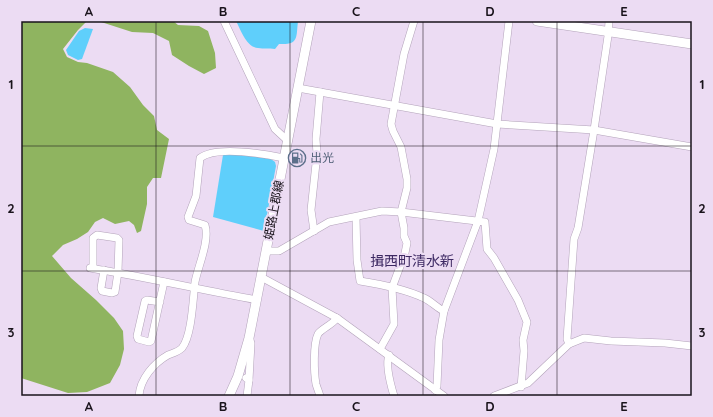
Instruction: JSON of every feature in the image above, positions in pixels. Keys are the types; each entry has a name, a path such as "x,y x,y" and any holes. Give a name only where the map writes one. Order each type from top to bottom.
{"main road":[{"name":"姫路上郡線","path":"229,396 238,376 249,338 312,21"},
{"path":"537,21 692,44"}],"street":[{"path":"224,21 275,129 288,141"},
{"path":"380,349 394,324 392,288 395,276 405,253 407,242 404,236 401,212 407,188 407,179 401,147 391,124 404,54 414,21"},
{"path":"435,390 437,386 439,340 444,311 478,221 494,149 509,21"},
{"path":"569,344 567,339 574,239 578,228 594,130 609,21"},
{"path":"298,88 497,124 594,130 692,147"},
{"path":"314,231 311,210 317,154 316,139 320,92"},
{"path":"139,396 143,382 150,371 159,362 182,347 188,331 198,267 205,241 206,229 203,224 188,220 196,196 200,158 206,153 240,151 284,158"},
{"path":"266,251 279,252 329,222 382,211 485,222 486,249 494,258 515,294 527,322 523,340 524,350 521,387"},
{"path":"356,217 357,260 360,281 414,293 426,298 444,311"},
{"path":"104,270 101,288 102,291 112,293 115,292 118,272 119,240 117,238 97,235 93,238 91,268 118,272 257,300"},
{"path":"261,277 337,318 444,396"},
{"path":"160,302 145,301 136,336 138,339 149,342 151,341 160,302 164,282"},
{"path":"320,396 316,380 316,340 321,330 328,327 337,318"},
{"path":"247,396 251,343 249,338"},
{"path":"494,396 521,387 532,380 569,344 584,338 692,346"},
{"path":"389,355 387,358 389,378 394,396"},
{"path":"238,376 249,380"}],"green space":[{"path":"21,21 87,21 63,49 67,57 78,62 87,63 113,72 130,87 143,105 154,116 157,130 169,139 161,178 153,178 147,187 147,204 141,231 137,233 134,225 129,221 115,224 103,218 95,222 88,232 63,245 52,256 71,278 114,318 123,331 124,349 120,365 110,383 87,392 68,393 21,378"},
{"path":"98,21 173,21 178,25 199,26 208,31 215,53 216,68 204,74 172,55 169,41 153,33 132,32"}],"water":[{"path":"236,21 298,21 296,36 293,42 279,44 275,49 258,48 250,45"},
{"path":"85,28 93,29 82,59 78,60 68,55 66,50 79,31"},
{"path":"240,154 271,159 275,162 276,166 264,231 213,217 223,155"}],"place":[{"name":"出光","path":"297,158"}],"district":[{"name":"揖西町清水新","path":"412,261"}]}
